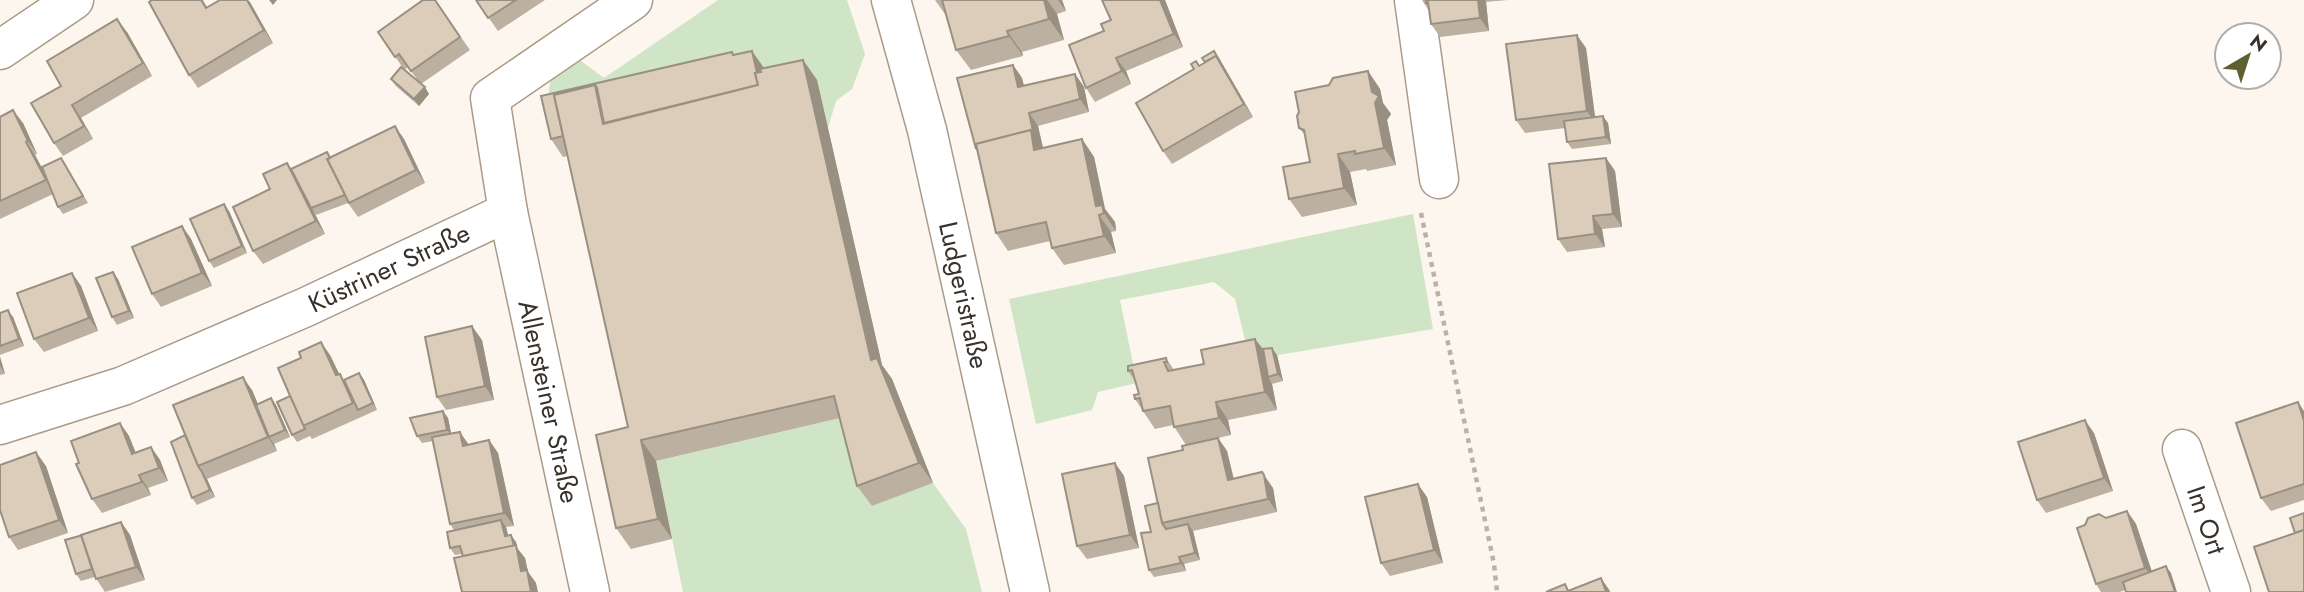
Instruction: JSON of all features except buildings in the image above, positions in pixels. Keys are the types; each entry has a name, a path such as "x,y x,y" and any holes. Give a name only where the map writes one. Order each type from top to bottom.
{"street":[{"path":"0,50 74,0"},
{"path":"508,212 490,98 633,0"},
{"name":"Ludgeristraße","path":"891,0 927,130 1030,592"},
{"path":"1414,0 1439,178"},
{"name":"Küstriner Straße","path":"0,425 123,386 306,307 508,212"},
{"name":"Allensteiner Straße","path":"508,212 590,592"},
{"name":"Im Ort","path":"2182,449 2231,592"}],"path":[{"path":"1439,178 1420,208 1494,564 1497,592"}],"green space":[{"path":"718,0 847,0 865,54 852,89 836,101 828,128 549,99 552,78 577,58 604,78"},
{"path":"1413,214 1433,329 1250,360 1235,299 1214,282 1120,300 1137,383 1098,392 1092,410 1036,424 1009,299"},
{"path":"848,416 872,506 933,483 966,529 982,592 683,592 656,461"}]}
